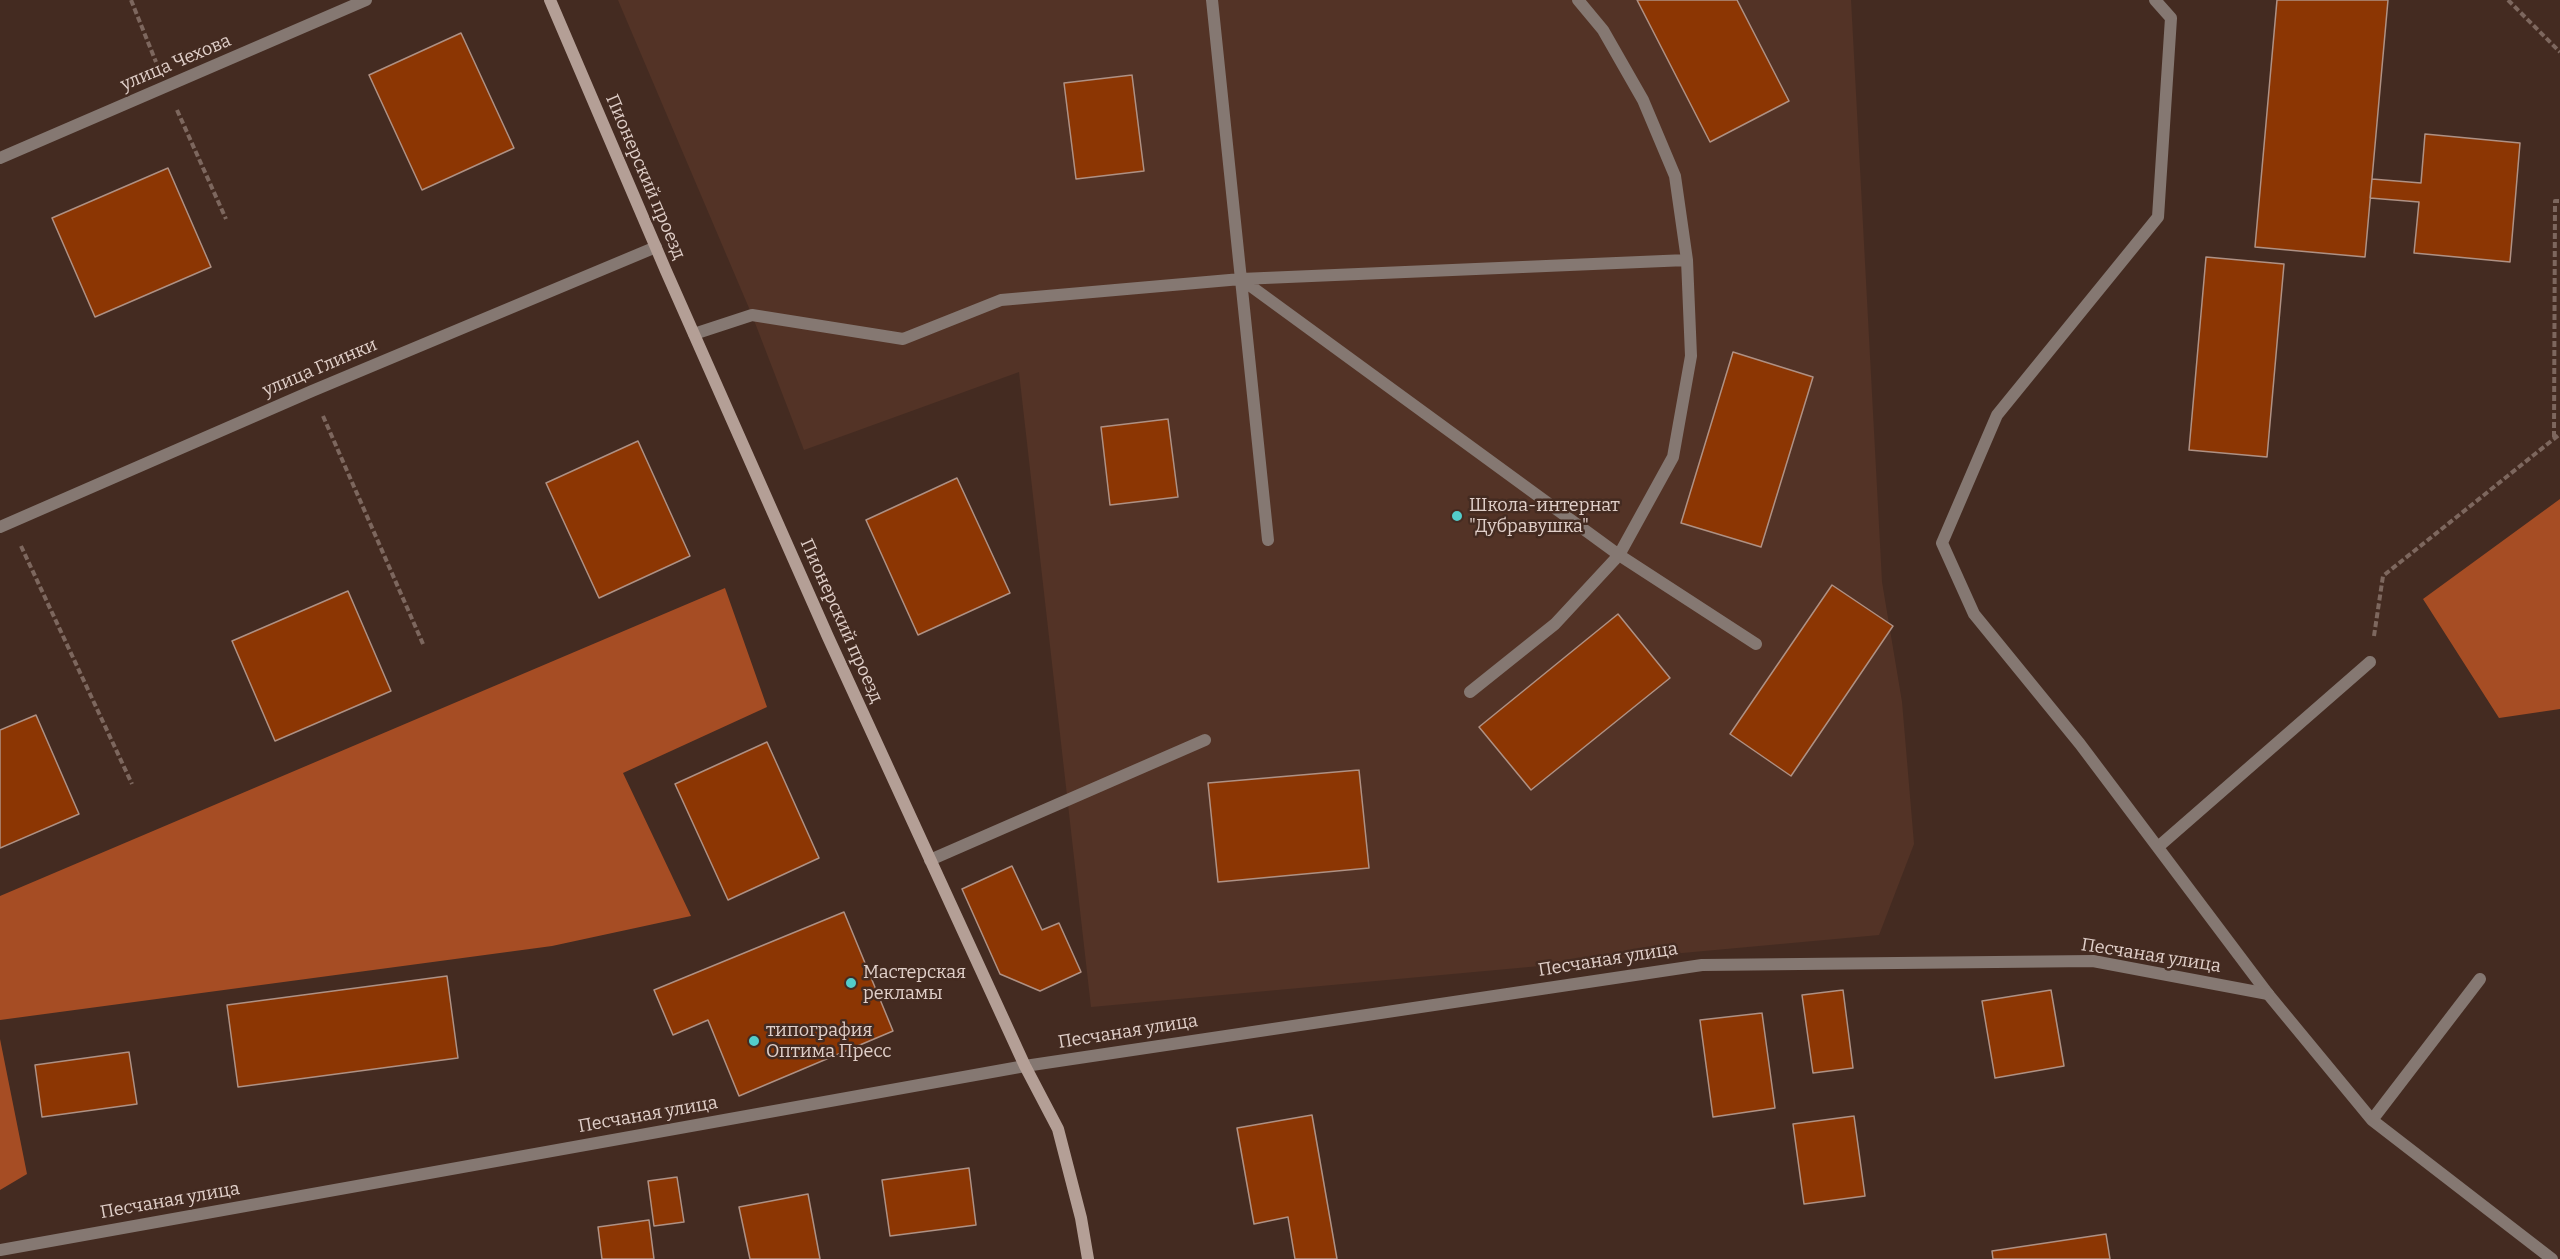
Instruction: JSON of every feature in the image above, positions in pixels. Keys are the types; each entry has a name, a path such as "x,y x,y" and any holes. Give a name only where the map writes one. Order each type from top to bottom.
{"street":[{"name":"улица Чехова","path":"0,158 366,0"},
{"name":"Пионерский проезд","path":"550,0 823,626 1025,1066 1058,1129 1081,1218 1088,1259"},
{"path":"1212,0 1268,540"},
{"path":"1470,692 1555,624 1619,555 1673,457 1691,356 1687,260 1675,177 1643,100 1603,30 1578,0"},
{"path":"2155,0 2170,18 2158,217 1997,415 1942,543 1974,614 2158,846 2268,994 2372,1120 2552,1259"},
{"name":"улица Глинки","path":"5,525 312,391 656,247"},
{"path":"694,334 752,315 903,339 1001,300 1241,279 1687,260"},
{"path":"1241,279 1619,555 1756,644"},
{"path":"2158,846 2370,662"},
{"path":"930,860 1205,740"},
{"name":"Песчаная улица","path":"0,1250 1025,1066 1702,965 2093,961 2268,994"},
{"path":"2372,1120 2480,979"}],"path":[{"path":"2508,0 2560,52"},
{"path":"2554,438 2555,201 2560,201"},
{"path":"312,391 423,644"},
{"path":"2370,662 2383,576 2560,434"},
{"path":"5,525 132,784"}],"shaded area":[{"name":"Школа-интернат \"Дубравушка\"","path":"618,0 1851,0 1882,582 1902,702 1914,844 1879,935 1091,1007 1019,372 804,450 752,315"},
{"path":"2560,499 2560,709 2499,718 2423,599"},
{"path":"725,588 767,707 623,773 691,916 552,946 0,1020 0,896"},
{"path":"0,1039 27,1174 0,1190"}],"building":[{"path":"1637,0 1737,0 1789,101 1710,142"},
{"path":"2277,0 2388,0 2365,257 2255,247"},
{"path":"461,33 514,148 422,190 369,75"},
{"path":"1132,75 1144,171 1076,179 1064,83"},
{"path":"2425,134 2520,143 2510,262 2414,253 2419,202 2370,198 2372,179 2421,183"},
{"path":"168,168 211,267 95,317 52,218"},
{"path":"2206,257 2284,264 2267,457 2189,450"},
{"path":"1733,352 1813,377 1761,547 1681,523"},
{"path":"1168,419 1178,497 1110,505 1101,427"},
{"path":"638,441 690,556 599,598 546,483"},
{"path":"957,478 1010,593 918,635 866,520"},
{"path":"1832,585 1893,626 1791,776 1730,734"},
{"path":"348,591 391,691 275,741 232,641"},
{"path":"1618,614 1670,678 1531,790 1479,727"},
{"path":"36,715 79,814 0,848 0,730"},
{"path":"767,742 819,858 728,900 675,784"},
{"path":"1359,770 1369,868 1218,882 1208,783"},
{"path":"1012,866 1042,930 1059,923 1081,972 1040,991 1000,974 962,889"},
{"path":"844,912 893,1031 739,1096 708,1020 673,1035 654,990"},
{"path":"447,976 458,1058 238,1087 227,1005"},
{"path":"1843,990 1853,1068 1813,1073 1802,995"},
{"path":"2051,990 2064,1066 1995,1078 1982,1001"},
{"path":"1762,1013 1775,1108 1713,1117 1700,1020"},
{"path":"129,1052 137,1104 42,1117 35,1065"},
{"path":"1312,1115 1337,1259 1295,1259 1288,1217 1254,1224 1237,1128"},
{"path":"1854,1116 1865,1196 1804,1204 1793,1124"},
{"path":"969,1168 976,1225 890,1236 882,1180"},
{"path":"677,1177 684,1222 654,1226 648,1181"},
{"path":"808,1194 820,1259 750,1259 739,1207"},
{"path":"649,1220 654,1259 602,1259 598,1227"},
{"path":"2106,1234 2110,1259 1993,1259 1992,1251"}],"place":[{"name":"Школа-интернат \"Дубравушка\"","path":"1457,516"},
{"name":"Мастерская рекламы","path":"851,983"},
{"name":"типография Оптима Пресс","path":"754,1041"}]}
